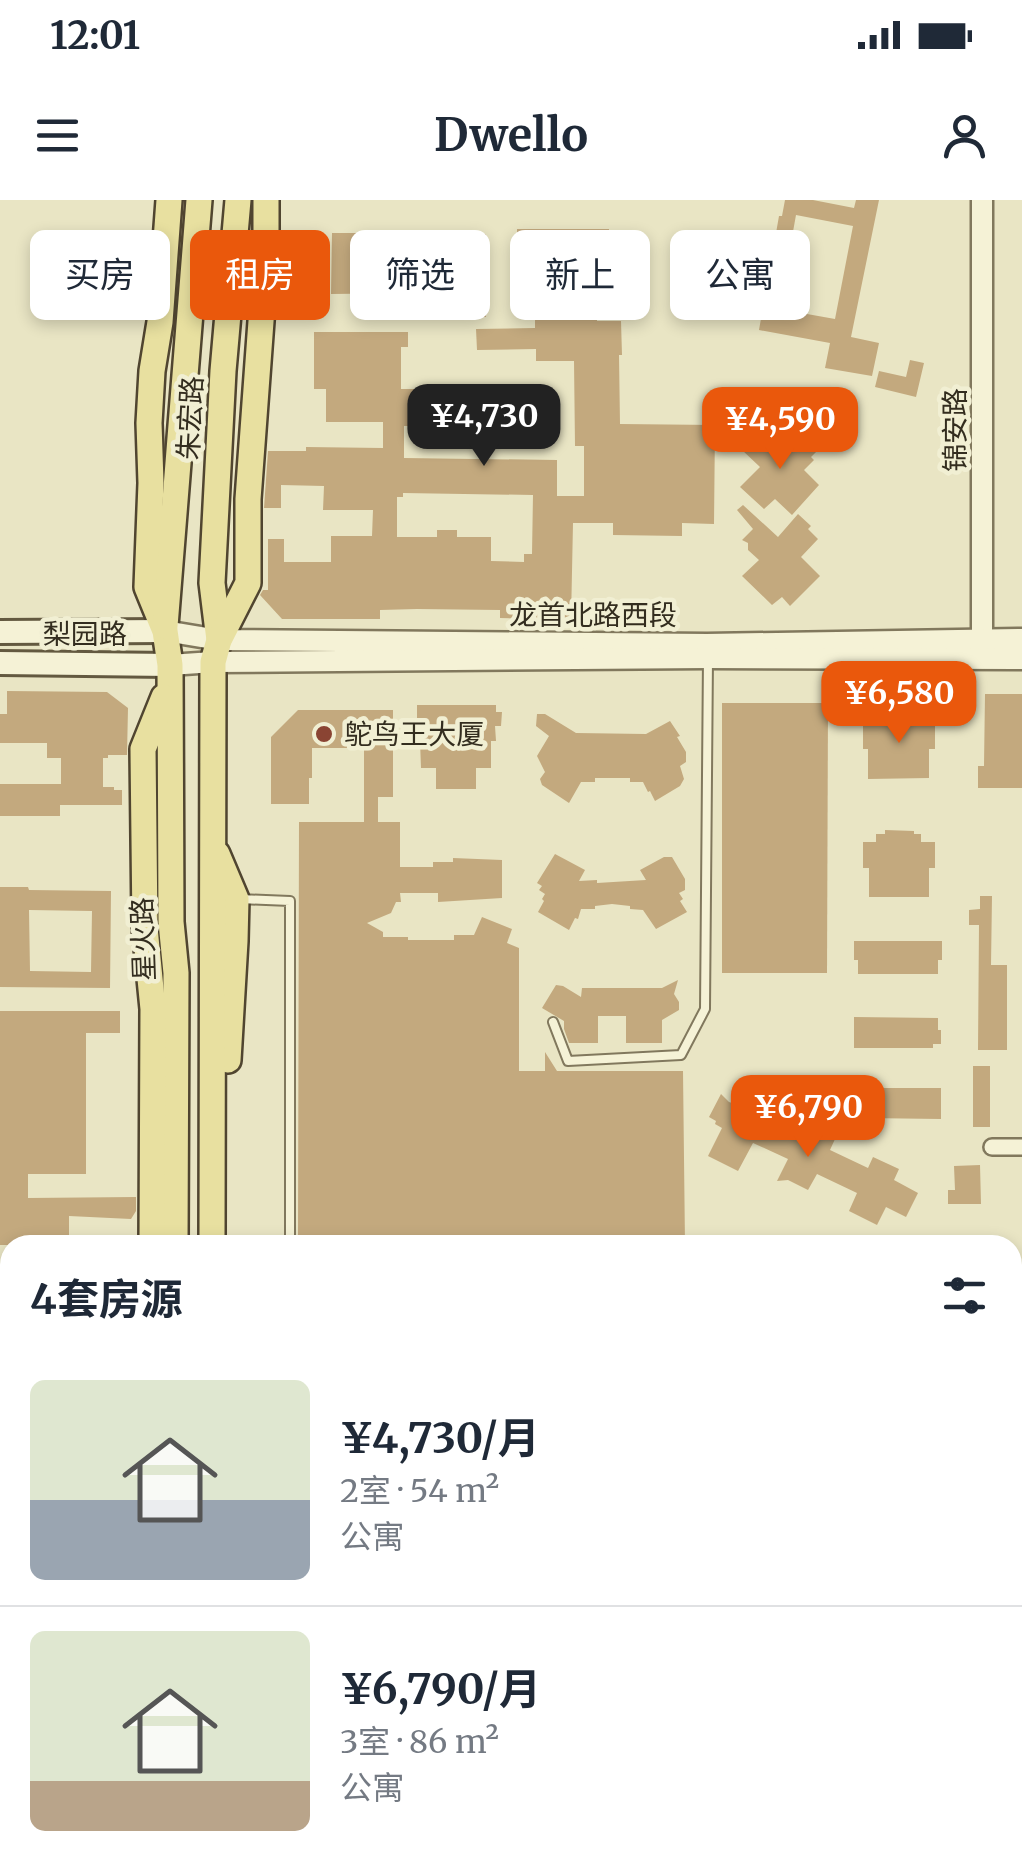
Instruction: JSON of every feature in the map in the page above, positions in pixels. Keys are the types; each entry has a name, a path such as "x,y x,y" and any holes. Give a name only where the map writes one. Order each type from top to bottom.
{"main road":[{"path":"165,631 147,587 151,483 148,424 169,200"},
{"name":"朱宏路","path":"165,631 199,200"},
{"name":"朱宏路","path":"216,651 212,583 222,371 238,200"},
{"path":"212,1235 216,651 248,583 248,499 266,253 266,200"},
{"name":"梨园路","path":"0,632 165,631"},
{"name":"星火路","path":"165,631 170,674 171,922 176,1042 164,1194 173,1235"},
{"name":"梨园路","path":"0,663 170,674"},
{"path":"154,1235 164,1194 145,928 143,749 170,674"},
{"path":"213,844 236,898 228,1056 228,1235"},
{"path":"150,958 176,1042"}],"street":[{"name":"锦安路","path":"982,200 982,650"},
{"name":"龙首北路西段","path":"165,631 216,651 982,650 1022,659"},
{"name":"龙首北路西段","path":"982,650 1022,639"},
{"name":"龙首北路西段","path":"170,674 216,651"},
{"path":"992,1147 1022,1147"}],"lane":[{"path":"553,1022 568,1061 681,1056 706,1009 708,651"},
{"path":"236,898 290,900 290,1235"}],"building":[{"path":"785,200 813,200 854,208 856,200 879,200 851,337 879,343 872,376 825,368 830,343 759,330 761,320 810,320 810,315 835,319 853,226 796,215 793,230 777,230"},
{"path":"517,229 609,230 517,230"},
{"path":"332,233 350,233 350,294 331,294"},
{"path":"535,320 621,321 620,424 715,425 714,524 682,523 682,536 613,535 613,523 573,523 571,620 500,618 500,610 417,609 380,610 380,619 282,619 260,595 268,590 268,539 284,539 284,562 331,562 331,536 372,536 373,510 323,510 324,486 281,485 281,508 264,508 268,451 306,451 306,447 383,448 383,422 326,422 326,389 314,389 314,332 408,332 408,347 401,347 401,389 438,389 438,426 404,426 404,458 557,460 557,496 584,496 584,446 575,446 574,361 536,361 536,349 477,350 476,329 535,328","holes":["403,493 533,495 532,554 524,554 524,562 491,561 491,537 457,537 457,530 437,530 437,537 397,537 397,497 403,497"]},
{"path":"910,360 924,363 916,397 875,387 879,371 906,377"},
{"path":"759,431 782,447 802,431 817,451 804,470 819,485 792,515 775,499 764,509 740,487 760,467 742,450"},
{"path":"743,505 778,537 798,514 818,539 801,557 820,576 790,606 782,597 772,605 742,576 759,560 742,540 753,529 737,510"},
{"path":"7,691 107,692 128,708 127,755 103,758 103,787 122,790 122,805 60,805 60,816 0,816 0,784 61,784 61,758 47,758 47,743 0,743 0,714 7,714"},
{"path":"985,694 1022,694 1022,788 978,788 978,766 984,766"},
{"path":"722,703 828,703 827,973 722,973"},
{"path":"417,705 496,705 496,712 502,712 501,726 495,726 496,741 491,741 491,768 476,768 476,789 436,789 436,768 421,768"},
{"path":"298,710 393,710 393,797 378,797 378,822 400,822 400,867 433,867 433,862 453,862 453,858 502,860 502,898 438,902 438,893 400,893 401,902 396,902 391,913 367,923 383,932 383,937 408,940 454,940 454,935 474,935 482,917 512,929 507,943 519,948 519,1071 545,1071 545,1052 557,1071 683,1071 685,1235 298,1235 299,822 364,822 364,748 312,748 309,804 271,804 271,737"},
{"path":"885,712 913,712 913,716 922,716 922,723 935,723 935,749 929,749 929,778 868,779 863,723 876,723 876,716"},
{"path":"537,714 545,714 576,733 646,734 670,721 686,752 686,762 680,766 684,779 680,786 655,801 643,782 595,778 595,782 581,782 569,803 542,785 540,779 545,772 537,756 549,736 536,726"},
{"path":"885,830 914,831 921,834 921,842 935,842 935,868 929,868 929,897 869,897 869,868 863,868 863,842 876,842 876,834 885,834"},
{"path":"555,854 585,870 579,881 597,883 646,880 640,870 664,857 672,857 685,879 685,890 679,893 687,912 656,929 643,910 612,904 595,906 581,909 569,930 538,912 545,894 537,883"},
{"path":"0,887 111,891 110,988 0,987","holes":["29,910 92,911 91,972 30,971"]},
{"path":"980,896 992,896 991,965 1007,965 1007,1050 978,1050 979,925 969,925 969,910 980,909"},
{"path":"854,941 942,941 938,974 858,974"},
{"path":"678,980 674,994 679,1010 662,1020 662,1043 626,1043 626,1016 598,1016 598,1043 569,1043 564,1021 542,1008 556,985 581,997 582,988 662,988"},
{"path":"0,1011 120,1011 120,1033 86,1033 86,1174 28,1174 28,1198 136,1197 136,1211 131,1219 69,1216 69,1235 0,1235"},
{"path":"854,1017 938,1018 941,1044 933,1044 933,1048 854,1048"},
{"path":"973,1066 990,1066 990,1127 973,1127"},
{"path":"865,1088 941,1088 941,1119 865,1118"},
{"path":"721,1094 729,1102 744,1107 746,1102 757,1108 755,1113 781,1126 807,1133 810,1127 835,1139 830,1150 868,1168 873,1157 899,1169 894,1180 918,1193 906,1217 886,1207 877,1225 849,1211 857,1193 817,1174 808,1190 788,1180 777,1181 788,1159 753,1143 738,1171 708,1156 722,1128 709,1117"},
{"path":"980,1165 981,1204 948,1204 948,1190 955,1190 954,1166"}],"place":[{"name":"鸵鸟王大厦","path":"324,734"}]}
